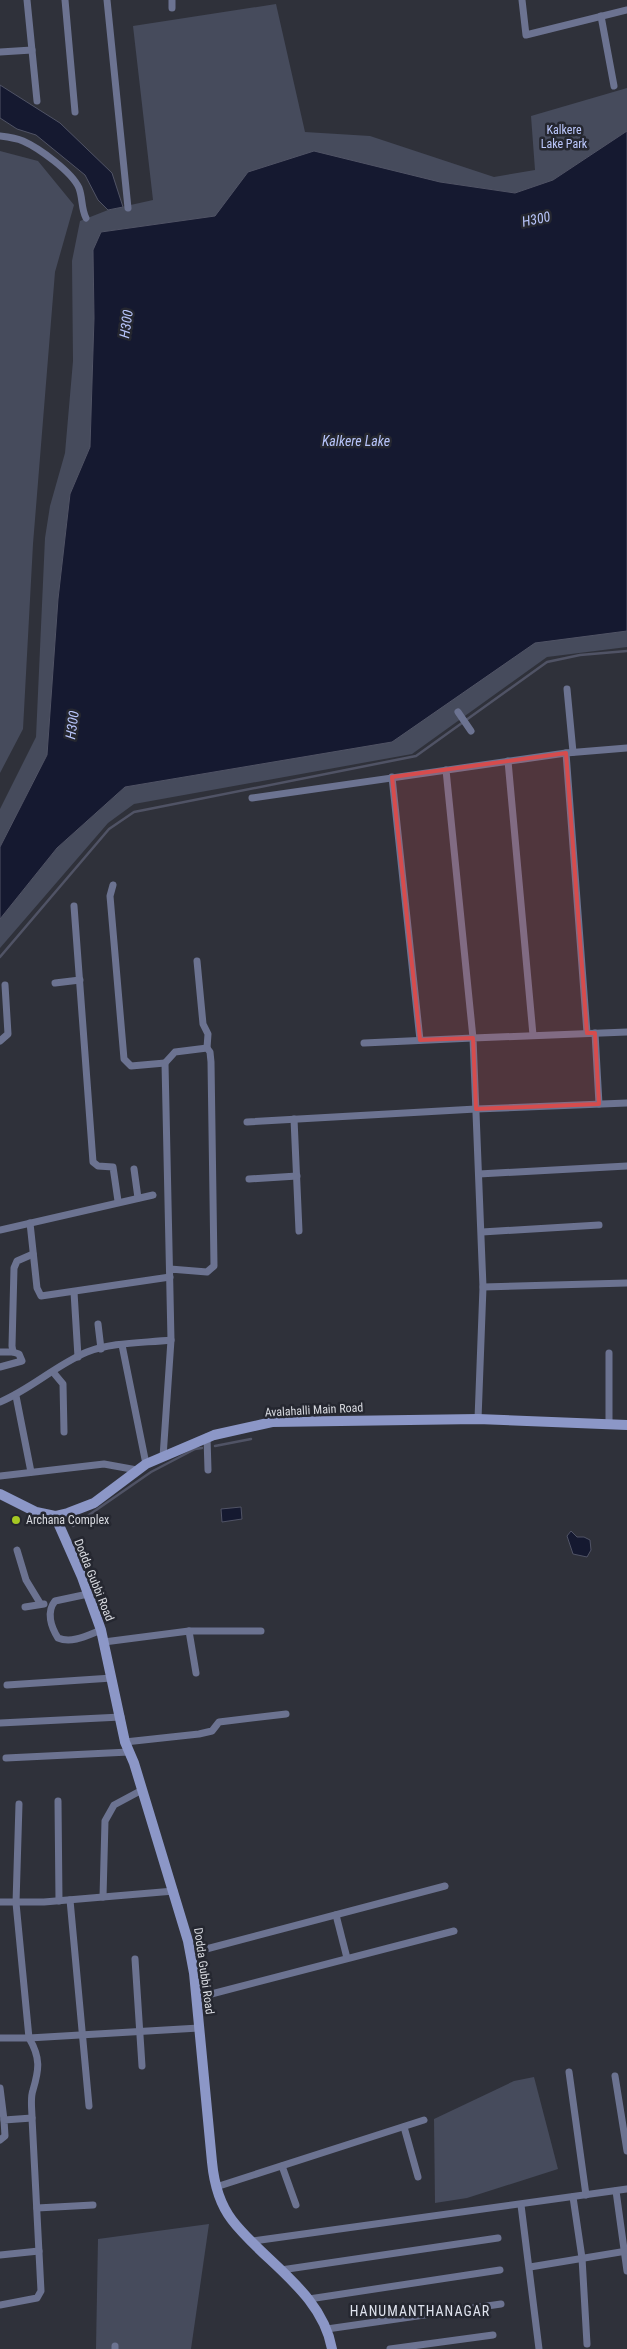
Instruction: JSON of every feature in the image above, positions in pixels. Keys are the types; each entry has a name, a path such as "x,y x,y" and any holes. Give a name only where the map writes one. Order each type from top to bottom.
{"main road":[{"name":"Avalahalli Main Road","path":"55,1516 94,1503 141,1467 163,1457 207,1438 272,1422 478,1419 627,1425"},
{"path":"0,1494 36,1512 55,1516"},
{"name":"Dodda Gubbi Road","path":"55,1516 101,1630 127,1747 174,1891 191,1953 216,2187 233,2221 309,2300 327,2329 332,2349"}],"street":[{"path":"27,0 37,101"},
{"path":"65,0 75,112"},
{"path":"107,0 128,208"},
{"path":"522,0 526,36 627,10"},
{"path":"601,16 614,86"},
{"path":"0,52 32,50"},
{"path":"0,136 24,141 48,156 64,170 78,186 82,198 82,209 86,218"},
{"path":"566,689 587,1033"},
{"path":"458,712 467,725"},
{"path":"252,798 570,752 627,748"},
{"path":"508,761 533,1035"},
{"path":"446,770 473,1038 483,1287 478,1419"},
{"path":"392,777 420,1040"},
{"path":"113,885 110,896 124,1059 131,1066 165,1063 176,1052 208,1048"},
{"path":"74,906 93,1162 98,1166 113,1167 118,1201"},
{"path":"30,1223 39,1295 45,1296 74,1292 170,1273 207,1272 214,1266 211,1062 208,1034 203,1024 197,961"},
{"path":"55,982 80,980"},
{"path":"0,1041 8,1034 5,985"},
{"path":"364,1043 627,1032"},
{"path":"596,1033 600,1104"},
{"path":"163,1457 171,1340 165,1063"},
{"path":"247,1122 476,1109 627,1103"},
{"path":"294,1119 300,1231"},
{"path":"479,1174 627,1166"},
{"path":"134,1169 138,1198"},
{"path":"249,1179 297,1176"},
{"path":"0,1230 118,1201 153,1195"},
{"path":"482,1232 599,1225"},
{"path":"13,1352 14,1268 16,1262 33,1254"},
{"path":"483,1287 627,1282"},
{"path":"74,1292 78,1357"},
{"path":"98,1324 101,1349"},
{"path":"0,1402 16,1396 88,1352 122,1345 171,1340"},
{"path":"0,1476 104,1464 141,1467 122,1345"},
{"path":"0,1352 19,1354 22,1361 0,1367"},
{"path":"609,1353 609,1424"},
{"path":"53,1372 63,1384 64,1432"},
{"path":"16,1396 31,1472"},
{"path":"207,1438 208,1470"},
{"path":"17,1550 26,1580 40,1603"},
{"path":"88,1594 55,1601 52,1605 49,1613 58,1638 72,1640 101,1630"},
{"path":"25,1607 40,1603 52,1605"},
{"path":"104,1642 189,1631 261,1631"},
{"path":"189,1631 196,1673"},
{"path":"7,1685 112,1678"},
{"path":"6,1758 127,1747 199,1734 212,1730 219,1722 286,1714"},
{"path":"0,1723 121,1717"},
{"path":"103,1897 105,1821 114,1805 142,1790"},
{"path":"58,1800 59,1901"},
{"path":"0,2305 37,2298 41,2295 32,2118 32,2091 37,2080 36,2051 29,2038 16,1903 20,1804"},
{"path":"191,1953 445,1886"},
{"path":"0,1902 59,1901 174,1891"},
{"path":"70,1900 89,2106"},
{"path":"336,1915 347,1958"},
{"path":"196,1998 454,1931"},
{"path":"135,1959 142,2066"},
{"path":"0,2038 199,2028"},
{"path":"569,2072 586,2195"},
{"path":"615,2076 627,2152"},
{"path":"0,2089 5,2136 0,2140"},
{"path":"4,2120 32,2118"},
{"path":"216,2187 424,2120"},
{"path":"404,2127 418,2176"},
{"path":"282,2166 296,2205"},
{"path":"253,2241 627,2189"},
{"path":"616,2191 626,2251 627,2271"},
{"path":"573,2197 582,2258 587,2344"},
{"path":"37,2208 93,2205"},
{"path":"521,2205 539,2349"},
{"path":"281,2270 498,2238"},
{"path":"0,2255 39,2251"},
{"path":"530,2267 626,2251"},
{"path":"309,2300 500,2270"},
{"path":"327,2329 501,2304"},
{"path":"390,2349 493,2335"}],"highlighted area":[{"path":"566,753 587,1033 595,1033 599,1104 476,1109 473,1038 420,1040 392,777"}],"green space":[{"name":"Kalkere Lake Park","path":"276,4 305,132 370,136 494,177 535,170 531,116 627,88 627,131 553,180 515,193 440,182 248,172 216,216 101,232 93,250 94,318 90,447 70,494 58,599 47,755 0,847 0,809 36,737 45,538 50,506 65,453 73,361 72,261 80,221 108,210 153,200 133,26"},
{"path":"0,151 38,161 74,205 55,272 33,544 23,729 0,773"},
{"path":"627,631 627,647 547,657 412,754 134,804 108,823 0,948 0,919 57,848 125,787 391,742 535,642"},
{"path":"534,2077 558,2169 467,2198 435,2203 434,2119 514,2081"},
{"path":"209,2224 191,2349 96,2349 98,2239"}],"water":[{"path":"0,85 60,123 112,173 123,207 108,210 98,200 85,175 36,135 17,129 0,118"},
{"name":"Kalkere Lake","path":"627,131 627,631 535,643 392,742 125,787 57,848 0,919 0,847 47,755 58,599 70,494 90,447 94,318 93,250 101,232 215,216 248,172 314,151 440,182 515,193 553,180"},
{"path":"241,1507 242,1519 222,1522 221,1509"},
{"path":"571,1531 577,1537 584,1537 590,1540 591,1550 587,1557 573,1554 567,1536"}],"waterway":[{"path":"0,957 109,829 134,812 416,756 547,662 580,655 627,651"},
{"path":"215,1446 251,1439"},
{"path":"73,1526 151,1472 195,1449 202,1448"}],"place":[{"name":"Archana Complex","path":"16,1520"}],"district":[{"name":"HANUMANTHANAGAR","path":"420,2311"}],"water label":[{"name":"H300","path":"536,219"},
{"name":"H300","path":"126,324"},
{"name":"H300","path":"72,725"}]}
